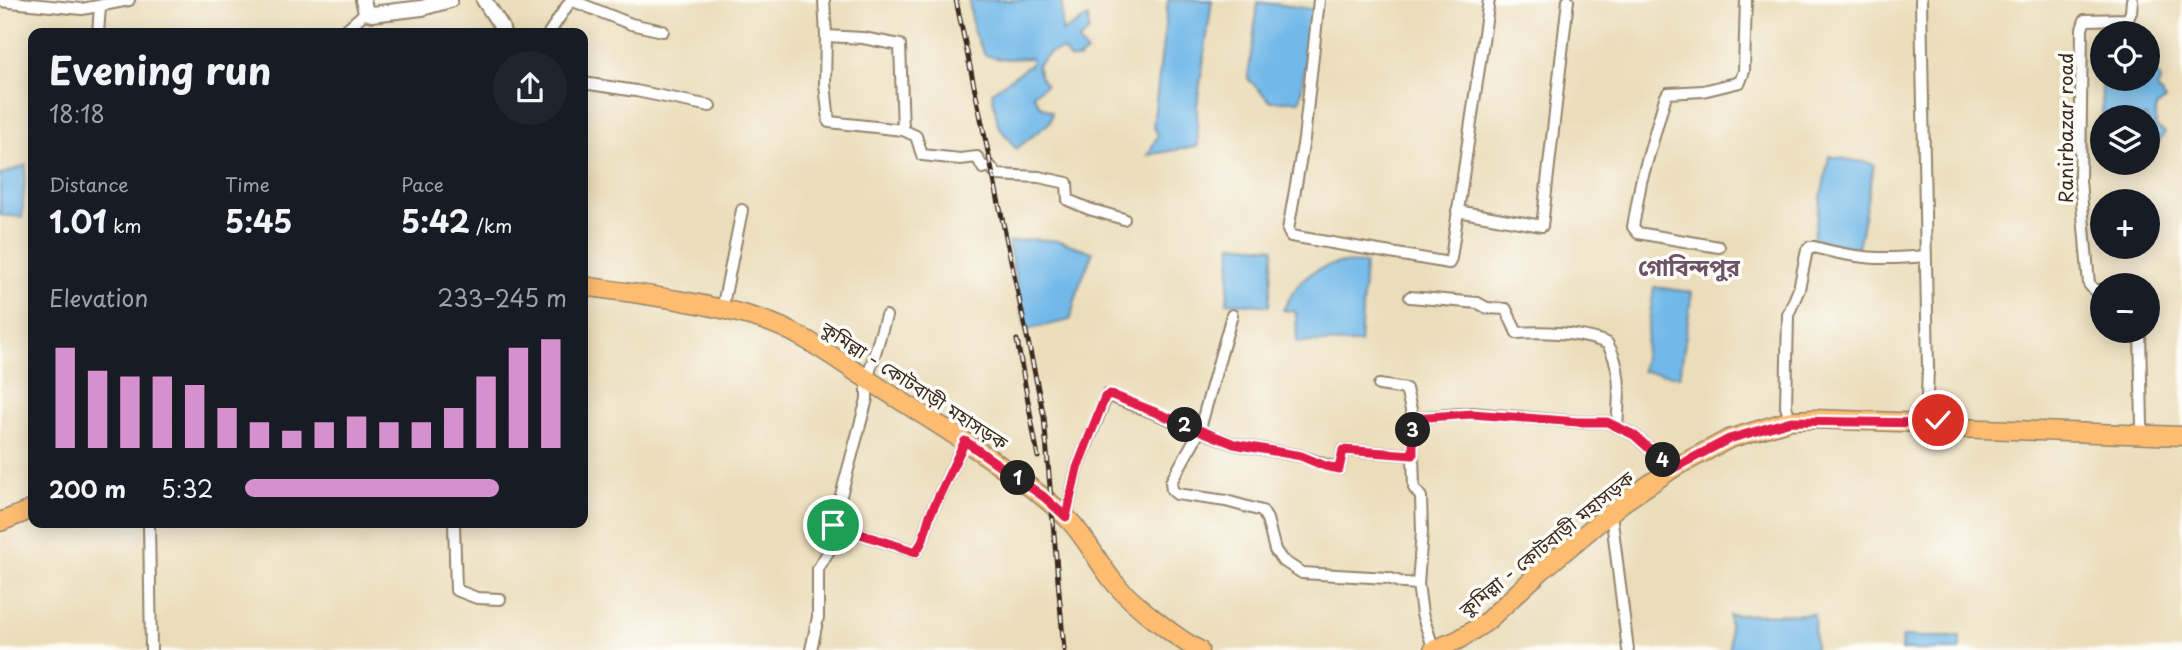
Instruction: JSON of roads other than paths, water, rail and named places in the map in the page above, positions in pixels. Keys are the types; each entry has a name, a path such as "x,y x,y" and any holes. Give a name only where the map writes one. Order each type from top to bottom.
{"main road":[{"name":"কুমিল্লা - কোটবাড়ী মহাসড়ক","path":"588,287 644,295 760,319 793,332 823,349 965,441 1044,497 1066,517 1114,583 1142,609 1199,650"},
{"name":"কুমিল্লা - কোটবাড়ী মহাসড়ক","path":"1434,650 1458,640 1486,622 1541,571 1611,513 1672,469 1729,439 1791,421 1926,423 1953,428 2182,427"},
{"name":"কুমিল্লা - কোটবাড়ী মহাসড়ক","path":"2129,428 2182,436"},
{"path":"0,522 28,511"}],"street":[{"path":"0,1 82,9 129,0"},
{"path":"346,28 365,6 422,8 450,0"},
{"path":"484,0 502,28"},
{"path":"552,28 571,0 631,24 663,31"},
{"path":"824,0 827,36 825,84 829,122 903,130 916,136 922,155 960,159 977,157 983,168 990,166 997,176 1039,177 1067,183 1068,200 1124,219"},
{"path":"1319,0 1304,139 1289,230 1291,236 1448,263 1451,258 1489,0"},
{"path":"1457,211 1542,226 1568,0"},
{"path":"1719,247 1638,233 1633,227 1640,181 1668,93 1703,91 1740,82 1744,71 1746,0"},
{"path":"1921,0 1928,369 1926,423"},
{"name":"Ranirbazar road","path":"2090,285 2080,181 2082,29 2085,20 2128,19 2132,0"},
{"path":"98,28 100,7"},
{"path":"827,36 863,38 900,45 903,130"},
{"path":"588,84 636,90 709,106"},
{"path":"722,310 742,210"},
{"path":"1791,421 1786,407 1788,315 1800,289 1807,250 1814,247 1850,257 1883,260 1925,256"},
{"path":"1410,297 1478,303 1487,308 1506,309 1517,333 1550,331 1594,338 1607,344 1617,366 1618,426"},
{"path":"1232,315 1199,432 1171,482 1172,490 1177,494 1226,501 1262,511 1267,519 1275,550 1282,560 1302,573 1388,578 1418,584"},
{"path":"811,650 818,617 818,569 832,544 834,516 867,399 867,380 886,316"},
{"path":"2129,428 2139,343"},
{"path":"1379,385 1406,389 1413,418 1414,488 1421,497 1422,531 1418,584 1422,614 1434,650"},
{"path":"1066,517 1077,468 1107,395 1234,444 1301,456 1339,469 1343,450 1413,455"},
{"path":"1413,418 1472,414 1607,422 1634,435 1672,469"},
{"path":"835,527 916,552 930,515 965,441"},
{"path":"1611,513 1628,650"},
{"path":"149,528 151,650"},
{"path":"454,528 456,590 477,598 500,599"}],"water":[{"path":"969,0 1062,0 1062,32 1088,17 1089,31 1078,42 1087,52 1078,59 1070,59 1063,50 1051,52 1037,65 1046,85 1033,94 1040,106 1052,112 1050,122 1016,149 998,125 992,92 1031,64 1031,58 1001,59 985,55 974,33"},
{"path":"1168,0 1212,0 1197,106 1198,146 1148,155 1158,135 1153,126"},
{"path":"1258,2 1313,9 1300,101 1270,101 1248,79"},
{"path":"2101,91 2159,91 2165,100 2159,105 2102,105"},
{"path":"1829,156 1874,164 1858,248 1813,239"},
{"path":"26,165 22,217 0,215 0,175"},
{"path":"1034,239 1060,241 1093,252 1079,286 1070,320 1026,330 1008,242"},
{"path":"1232,244 1274,248 1269,306 1227,302"},
{"path":"1340,263 1365,264 1360,343 1297,342 1296,312 1283,310 1304,278 1319,269"},
{"path":"1654,287 1692,292 1680,376 1642,371"},
{"path":"1814,614 1815,650 1730,650 1729,615"},
{"path":"1902,637 1960,637 1960,650 1901,650"}],"railway":[{"path":"956,0 1044,417 1064,650"},
{"path":"1017,340 1038,457"}],"district":[{"name":"গোবিন্দপুর","path":"1689,266"}]}
